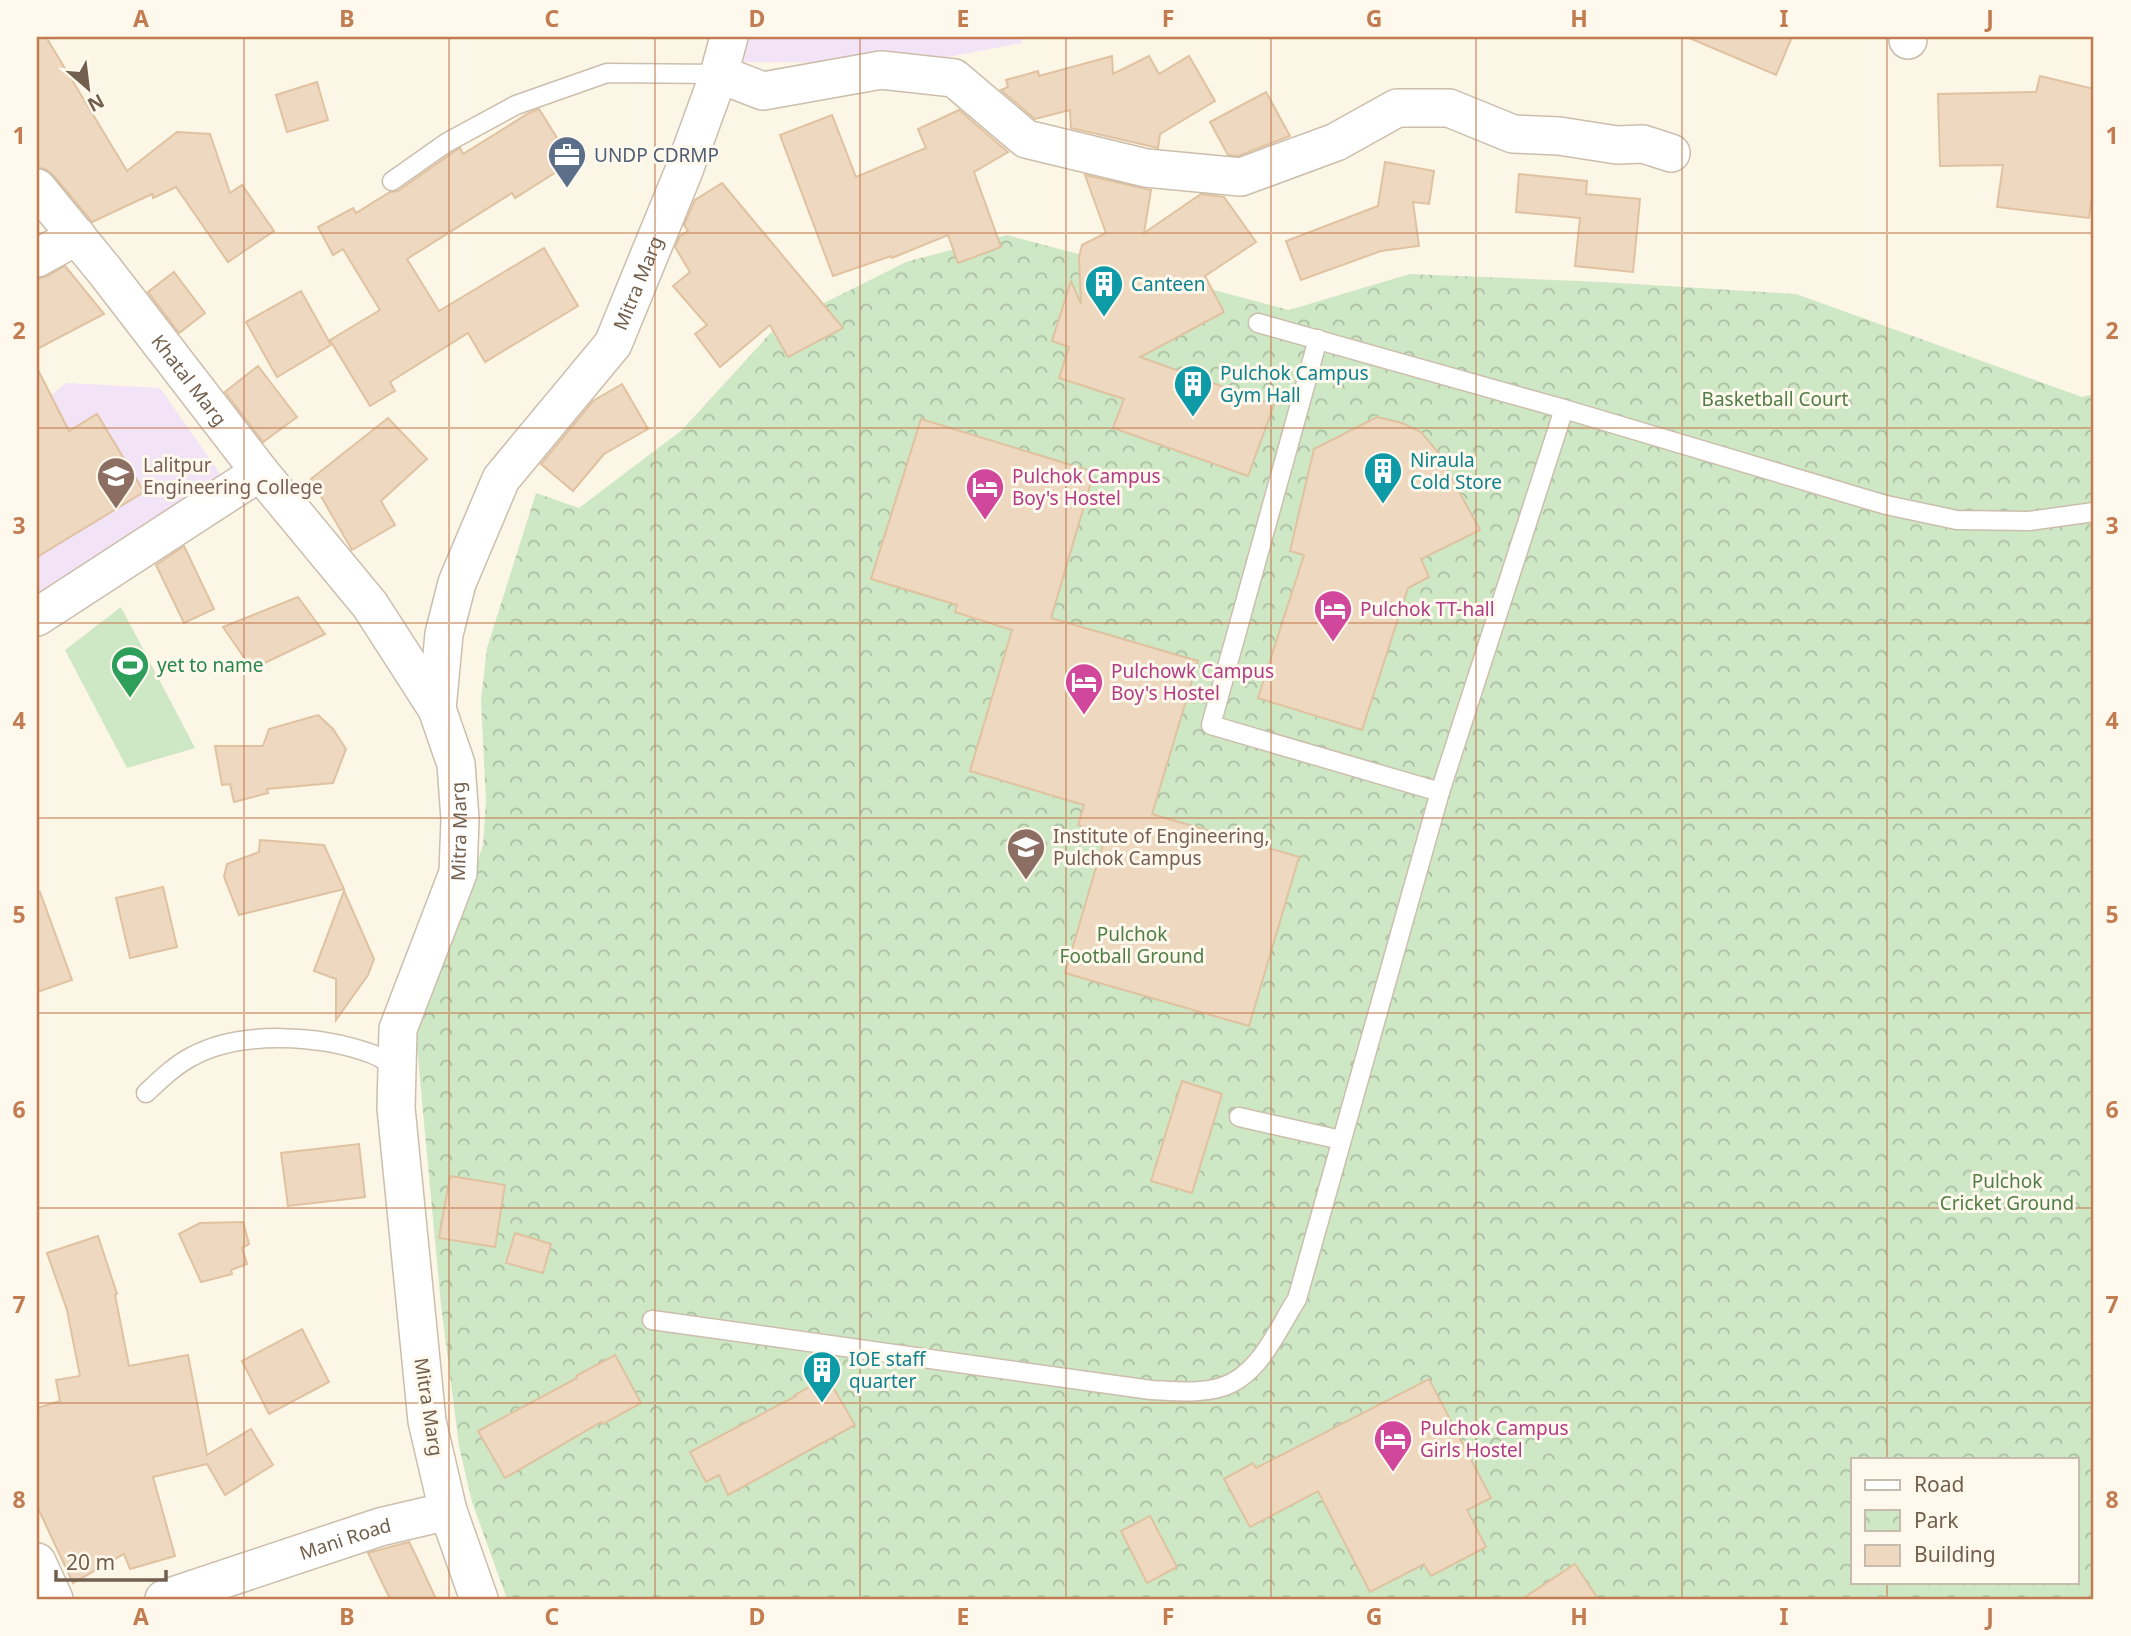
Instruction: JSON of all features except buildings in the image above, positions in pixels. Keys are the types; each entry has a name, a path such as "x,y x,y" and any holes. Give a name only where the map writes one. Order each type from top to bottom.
{"street":[{"name":"Mitra Marg","path":"479,1599 448,1511 427,1421 396,1108 398,1029 458,873 460,819 456,764 437,709 444,634 457,583 501,479 613,344 683,173 719,74 729,37"},
{"path":"719,74 763,91 881,70 954,78 1026,139 1146,168 1241,177 1336,142 1397,108 1449,108 1513,134 1559,136 1617,145 1643,144 1671,153"},
{"name":"Khatal Marg","path":"37,188 260,471 370,605 437,709"},
{"path":"37,258 77,236"},
{"path":"37,617 260,471"},
{"name":"Mani Road","path":"164,1599 380,1527 448,1511"},
{"path":"37,1562 54,1599"}],"lane":[{"path":"392,181 446,143 516,105 607,73 719,74"},
{"path":"1258,323 1564,409 1886,505 1957,520 2029,521 2094,512"},
{"path":"1318,339 1211,724 1440,792"},
{"path":"652,1320 1152,1390 1194,1392 1222,1387 1244,1376 1262,1357 1297,1298 1440,792 1564,409"},
{"path":"146,1093 170,1070 193,1055 224,1044 259,1038 345,1046 374,1054 396,1067"},
{"path":"1239,1117 1341,1140"}],"shaded area":[{"path":"740,37 1021,37 1021,43 917,63 736,62"},
{"name":"Lalitpur Engineering College","path":"66,383 160,388 230,488 37,612 37,408"}],"green space":[{"name":"Pulchok Football Ground","path":"1007,235 1289,310 1410,274 1796,294 2082,397 2094,394 2094,1599 507,1599 472,1502 459,1446 441,1305 416,1036 483,845 486,802 481,701 487,648 536,493 579,508 682,430 776,327 906,262"},
{"name":"yet to name","path":"121,607 195,748 127,768 65,650"}],"place":[{"name":"UNDP CDRMP","path":"567,189"},
{"name":"Canteen","path":"1104,318"},
{"name":"Pulchok Campus Gym Hall","path":"1193,418"},
{"name":"Niraula Cold Store","path":"1383,505"},
{"name":"Lalitpur Engineering College","path":"116,510"},
{"name":"Pulchok Campus Boy's Hostel","path":"985,521"},
{"name":"Pulchok TT-hall","path":"1333,643"},
{"name":"yet to name","path":"130,699"},
{"name":"Pulchowk Campus Boy's Hostel","path":"1084,716"},
{"name":"Institute of Engineering, Pulchok Campus","path":"1026,881"},
{"name":"IOE staff quarter","path":"822,1404"},
{"name":"Pulchok Campus Girls Hostel","path":"1393,1473"}],"park label":[{"name":"Basketball Court","path":"1775,399"},
{"name":"Pulchok Cricket Ground","path":"2007,1192"}]}
